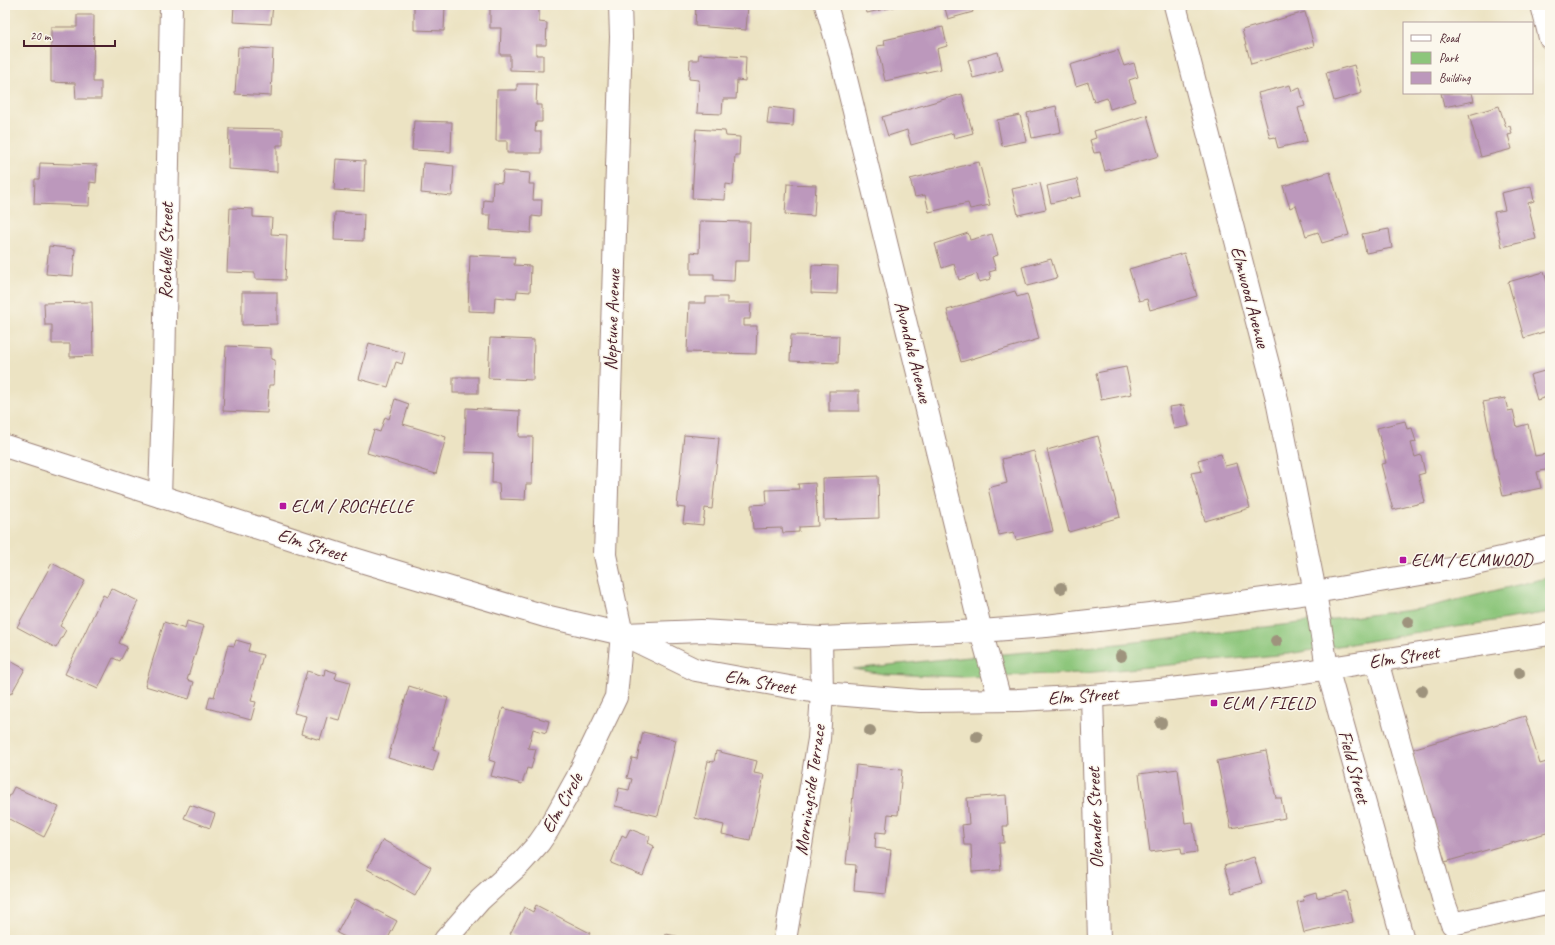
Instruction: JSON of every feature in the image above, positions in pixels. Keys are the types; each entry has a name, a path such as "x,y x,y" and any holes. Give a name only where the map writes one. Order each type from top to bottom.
{"street":[{"name":"Rochelle Street","path":"160,496 164,371 170,5"},
{"name":"Neptune Avenue","path":"620,5 621,37 605,555 622,634"},
{"name":"Avondale Avenue","path":"826,5 839,50 981,631 1000,700"},
{"name":"Elmwood Avenue","path":"1175,5 1276,395 1315,592"},
{"path":"1542,5 1550,38"},
{"name":"Elm Street","path":"5,446 470,594 545,616 622,634 696,670 822,693 920,701 1000,700 1092,696 1266,678 1550,634"},
{"name":"Elm Street","path":"622,634 701,631 821,638 981,631 1053,625 1176,611 1315,592 1462,567 1550,547"},
{"name":"Field Street","path":"1315,592 1328,668 1403,940"},
{"name":"Elm Circle","path":"445,940 480,900 521,863 539,843 548,830 577,778 616,697 622,634"},
{"name":"Morningside Terrace","path":"785,940 819,739 822,693 821,638"},
{"path":"1377,661 1442,895 1452,924 1550,902"},
{"name":"Oleander Street","path":"1092,696 1099,940"}],"green space":[{"path":"1550,577 1550,612 1288,654 1084,673 961,677 884,674 853,669 935,660 1119,644 1420,609"}],"building":[{"path":"234,5 273,5 271,24 233,22"},
{"path":"414,5 445,5 444,31 414,30"},
{"path":"507,5 539,5 539,22 547,23 546,45 536,45 536,55 543,55 543,71 510,70 510,55 500,55 501,28 490,28 490,7 507,7"},
{"path":"696,5 748,5 746,30 695,26"},
{"path":"865,5 898,5 898,6 867,13"},
{"path":"944,5 971,5 973,12 948,19"},
{"path":"1305,12 1314,46 1251,64 1242,30"},
{"path":"77,15 94,15 93,82 101,82 101,99 76,99 75,83 51,82 51,27 77,27"},
{"path":"943,27 947,46 937,49 941,69 885,81 877,46 885,45 884,40"},
{"path":"238,47 273,49 271,96 235,94"},
{"path":"1118,50 1124,66 1134,63 1138,77 1129,80 1135,101 1110,109 1107,98 1094,102 1088,82 1076,86 1070,65"},
{"path":"998,52 1003,70 973,78 968,60"},
{"path":"699,54 746,57 745,81 737,80 736,99 723,99 722,114 697,113 699,80 689,79 690,60 698,60"},
{"path":"1354,65 1362,93 1334,101 1326,73"},
{"path":"517,84 537,84 536,105 542,105 542,122 536,122 535,132 541,132 541,153 507,153 507,141 496,141 497,90 517,90"},
{"path":"1290,85 1292,91 1300,88 1305,106 1298,108 1307,141 1278,148 1275,137 1270,138 1258,93"},
{"path":"962,94 973,133 954,138 953,133 911,145 907,130 888,136 882,117"},
{"path":"1441,94 1472,94 1474,101 1444,107"},
{"path":"1056,106 1061,132 1032,138 1027,113"},
{"path":"1499,106 1506,127 1510,126 1512,134 1508,135 1512,149 1481,157 1469,115"},
{"path":"769,107 794,110 793,126 767,124"},
{"path":"1020,115 1026,141 1002,146 997,120"},
{"path":"1147,115 1159,156 1105,171 1100,152 1094,153 1090,140 1096,138 1094,131"},
{"path":"414,121 452,122 451,152 412,150"},
{"path":"229,128 283,129 283,145 277,145 277,172 228,169"},
{"path":"696,129 725,131 726,136 740,137 739,155 735,155 733,185 726,184 725,200 692,198"},
{"path":"336,159 365,161 364,192 334,190"},
{"path":"979,162 990,205 970,209 968,203 929,212 925,195 915,197 910,179"},
{"path":"40,163 97,165 96,183 90,182 89,206 34,204 35,179 39,179"},
{"path":"423,163 454,166 452,196 421,193"},
{"path":"503,171 530,173 529,184 534,184 533,200 542,200 541,217 532,216 531,233 490,230 491,215 483,215 484,200 492,201 493,182 502,183"},
{"path":"1330,172 1349,235 1322,243 1318,232 1306,236 1296,205 1290,208 1283,186"},
{"path":"1077,179 1081,196 1051,203 1047,186"},
{"path":"1040,183 1046,209 1018,215 1012,189"},
{"path":"787,184 816,185 814,216 785,214"},
{"path":"1531,186 1534,201 1528,203 1536,239 1502,247 1494,212 1505,210 1501,193"},
{"path":"230,208 253,209 253,217 272,218 271,234 287,235 285,280 255,279 255,273 227,272"},
{"path":"335,212 364,214 363,241 334,240"},
{"path":"700,221 750,222 749,261 735,261 734,281 714,280 714,274 691,274 691,252 699,253"},
{"path":"1389,229 1392,248 1366,253 1362,234"},
{"path":"968,233 970,240 992,234 998,255 992,257 996,270 989,272 991,279 979,282 977,274 959,280 954,264 942,268 935,244"},
{"path":"49,246 75,249 73,276 46,274"},
{"path":"1184,253 1197,296 1150,310 1147,299 1139,301 1129,269"},
{"path":"470,255 515,257 514,265 531,266 530,292 517,291 516,299 495,297 494,312 468,311"},
{"path":"1051,259 1057,278 1027,286 1022,267"},
{"path":"812,265 838,266 837,294 811,293"},
{"path":"1544,272 1550,291 1550,330 1524,338 1508,282"},
{"path":"1015,291 1017,297 1027,294 1039,339 961,362 947,310"},
{"path":"242,292 277,292 277,324 242,325"},
{"path":"706,297 727,297 727,303 751,303 750,319 744,319 744,326 757,326 756,354 687,352 689,303 706,303"},
{"path":"92,302 93,356 70,357 70,344 52,344 52,325 45,325 44,303"},
{"path":"791,335 839,336 838,363 790,361"},
{"path":"490,338 534,340 533,380 488,378"},
{"path":"369,343 405,353 402,364 396,362 388,387 359,379"},
{"path":"226,346 271,348 271,359 275,360 274,385 269,385 267,413 223,411"},
{"path":"1126,367 1132,394 1101,400 1096,373"},
{"path":"1548,370 1550,377 1550,396 1537,400 1530,375"},
{"path":"453,377 478,377 478,393 453,393"},
{"path":"829,391 859,391 859,411 829,411"},
{"path":"1505,398 1508,411 1513,410 1517,427 1528,424 1535,456 1546,454 1549,469 1537,472 1541,488 1503,496 1483,402"},
{"path":"395,399 409,404 403,424 446,437 436,474 367,453 374,430 380,432 385,417 389,419"},
{"path":"1184,405 1189,426 1174,429 1169,407"},
{"path":"466,408 520,411 519,437 533,437 532,484 526,484 525,500 500,499 499,483 492,483 493,453 465,452"},
{"path":"1405,421 1407,429 1412,428 1416,442 1411,443 1415,457 1421,455 1425,473 1418,475 1425,502 1393,510 1381,464 1386,463 1377,428"},
{"path":"684,435 719,438 712,509 705,508 703,525 683,523 685,508 677,507"},
{"path":"1098,436 1120,517 1069,532 1047,450"},
{"path":"1034,451 1053,531 1016,540 1014,532 999,535 988,488 1007,483 1002,459"},
{"path":"1221,454 1225,466 1237,463 1250,508 1205,521 1191,473 1202,471 1198,460"},
{"path":"878,476 879,518 824,520 823,478"},
{"path":"815,483 818,526 799,527 799,532 783,533 782,528 753,529 751,505 767,504 766,490 799,489 798,484"},
{"path":"52,563 85,581 60,626 66,630 56,648 17,627"},
{"path":"111,588 138,601 119,643 127,647 120,661 113,658 98,689 65,674 103,595 107,597"},
{"path":"187,621 204,626 187,680 194,682 189,699 145,686 164,622 185,629"},
{"path":"236,640 250,644 248,651 263,655 251,701 256,702 251,720 207,708 210,696 214,697 228,645 234,646"},
{"path":"5,658 25,669 11,694 5,691"},
{"path":"325,669 337,673 335,679 350,683 339,720 327,717 320,740 301,734 306,716 294,713 307,671 324,676"},
{"path":"409,686 448,698 433,750 439,752 433,771 388,758"},
{"path":"503,708 549,721 546,733 533,729 528,748 536,749 531,769 527,768 522,784 491,776 495,762 489,760"},
{"path":"1525,716 1540,764 1550,761 1550,786 1546,787 1550,801 1550,832 1445,862 1412,749"},
{"path":"643,732 676,740 658,816 615,806 619,788 629,790 632,779 627,778 632,758 637,759"},
{"path":"716,751 757,761 754,773 764,775 750,840 722,834 724,825 695,818 708,761 714,762"},
{"path":"1266,751 1276,798 1281,798 1285,818 1231,828 1217,761"},
{"path":"856,765 902,770 898,815 888,814 886,833 876,832 875,848 891,850 886,894 854,891 856,865 846,864"},
{"path":"1178,769 1185,823 1193,822 1197,852 1182,854 1181,848 1150,852 1139,774"},
{"path":"14,787 59,807 44,837 5,817 5,805"},
{"path":"1006,795 1008,826 1003,826 1004,843 999,843 1001,870 972,872 971,845 964,845 962,825 969,824 967,798"},
{"path":"190,805 215,814 210,828 184,818"},
{"path":"630,829 650,837 648,843 654,846 643,876 611,863 622,835 626,837"},
{"path":"383,840 431,867 415,896 367,869"},
{"path":"1254,857 1262,884 1232,893 1224,866"},
{"path":"1346,891 1353,922 1304,933 1297,902 1304,901 1303,896 1316,892 1317,898"},
{"path":"355,899 397,921 387,940 351,940 337,933"},
{"path":"536,905 590,933 586,940 517,940 519,938 510,934 524,907 533,912"},
{"path":"666,934 690,939 690,940 665,940"}],"place":[{"name":"ELM / ROCHELLE","path":"283,506"},
{"name":"ELM / ELMWOOD","path":"1403,560"},
{"name":"ELM / FIELD","path":"1214,703"}]}
